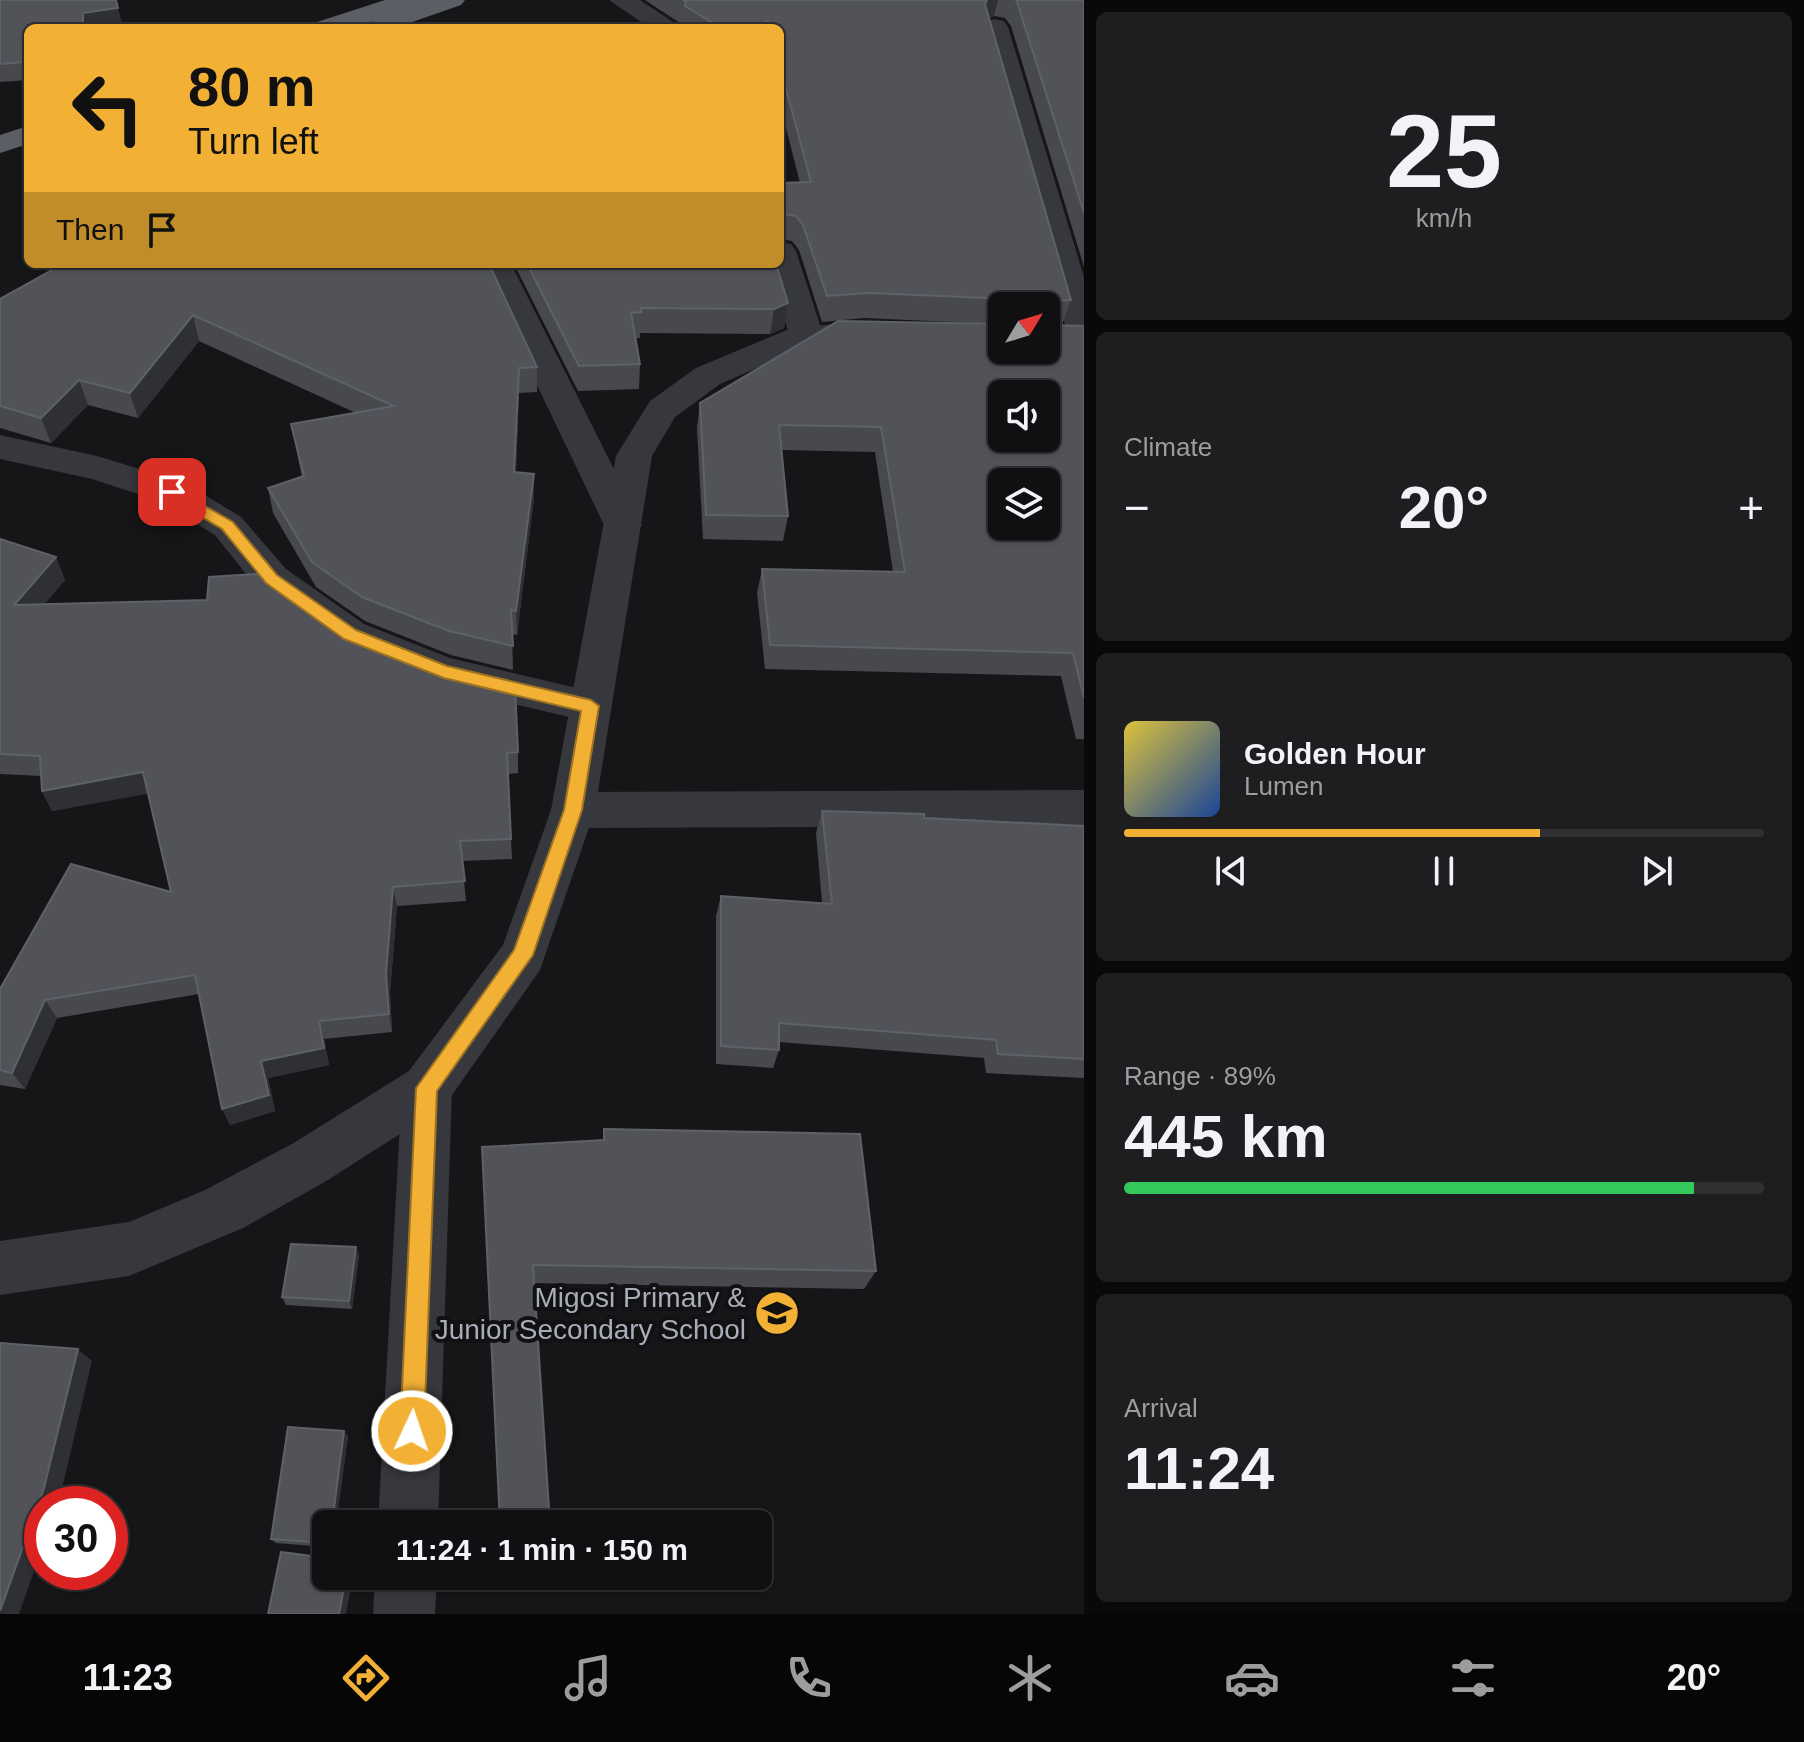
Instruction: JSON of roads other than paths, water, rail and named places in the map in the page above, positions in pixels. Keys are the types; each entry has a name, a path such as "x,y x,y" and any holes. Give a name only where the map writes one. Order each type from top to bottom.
{"highway":[{"path":"338,24 411,0"},
{"path":"379,24 452,0"},
{"path":"0,129 24,121"},
{"path":"0,144 24,136"}],"street":[{"path":"622,0 662,24"},
{"path":"995,27 1076,336"},
{"path":"784,264 806,334"},
{"path":"497,268 623,525"},
{"path":"0,1268 129,1249 224,1209 427,1088 523,955 573,810 634,456 662,409 708,376 806,334 910,333"},
{"path":"0,447 97,468 172,492 228,526 272,579 350,635 444,672 591,706"},
{"path":"573,810 1084,808"},
{"path":"409,1510 427,1088"},
{"path":"404,1614 405,1590"}],"place":[{"name":"Migosi Primary & Junior Secondary School","path":"777,1313"}]}
